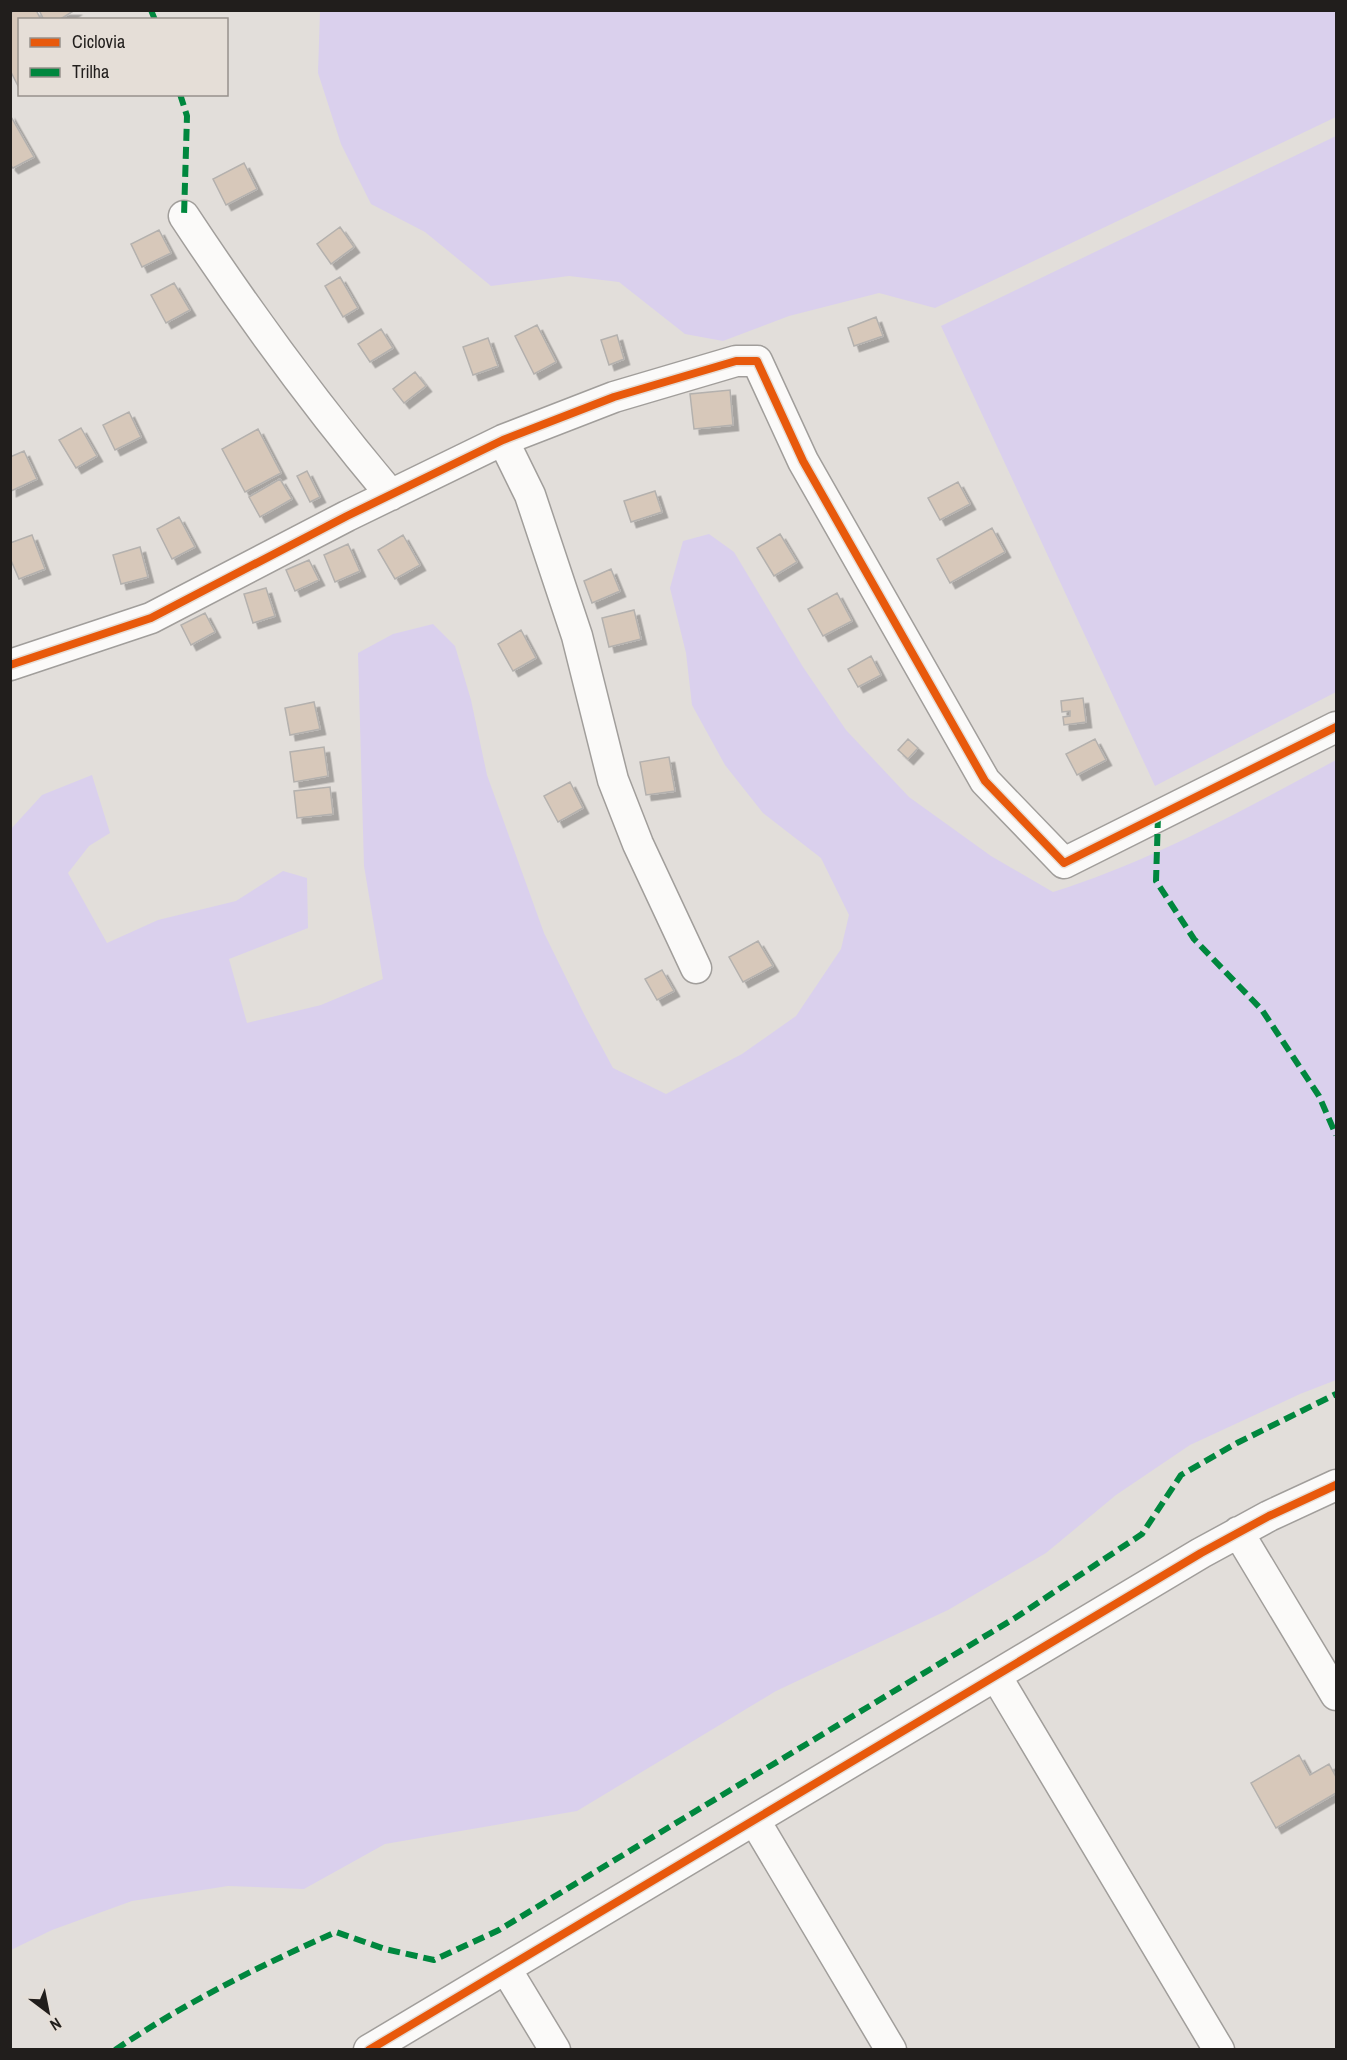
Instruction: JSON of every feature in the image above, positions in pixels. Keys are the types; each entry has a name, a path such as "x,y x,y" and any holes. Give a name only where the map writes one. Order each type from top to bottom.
{"street":[{"path":"184,216 232,288 327,419 391,495"},
{"path":"10,665 151,618 503,440 614,397 736,361 757,361 803,461 985,781 1064,863 1336,727"},
{"path":"503,440 530,495 577,636 613,780 638,844 696,968"},
{"path":"369,2049 506,1970 1238,1532 1336,1485"},
{"path":"1238,1532 1336,1695"},
{"path":"996,1676 1219,2049"},
{"path":"755,1821 891,2049"},
{"path":"506,1970 555,2049"}],"shaded area":[{"path":"320,11 1336,11 1336,117 935,308 879,293 789,316 723,341 685,334 619,282 569,276 491,286 425,232 371,204 341,144 318,73"},
{"path":"1336,136 1336,692 1155,786 941,326"},
{"path":"709,534 734,552 803,667 846,730 909,797 991,856 1053,892 1162,850 1336,760 1336,1380 1300,1394 1190,1445 1116,1495 1046,1553 948,1610 776,1691 577,1811 385,1844 304,1889 228,1886 132,1901 52,1930 11,1950 11,829 42,795 92,775 110,833 89,846 68,873 107,943 158,920 236,901 283,871 307,878 308,928 229,959 247,1023 321,1005 383,979 364,866 358,653 393,634 433,624 455,646 471,700 487,775 544,933 584,1014 613,1068 666,1094 742,1054 796,1016 841,949 849,915 821,858 763,813 725,765 692,705 686,653 670,588 683,541"}],"building":[{"path":"15,10 36,10 40,18 18,18 18,86 10,70 10,13"},
{"path":"39,10 75,10 62,18 43,18"},
{"path":"10,115 34,157 13,168 10,165"},
{"path":"244,163 257,189 226,205 213,179"},
{"path":"340,227 354,247 331,264 317,244"},
{"path":"159,230 171,253 142,267 131,244"},
{"path":"340,277 358,308 343,317 325,286"},
{"path":"174,283 190,310 166,323 151,295"},
{"path":"876,317 883,336 854,346 848,328"},
{"path":"537,325 556,362 534,374 515,336"},
{"path":"381,329 393,348 370,362 358,344"},
{"path":"617,335 624,359 609,365 601,340"},
{"path":"488,338 498,366 473,375 463,347"},
{"path":"415,372 426,386 404,403 393,389"},
{"path":"730,390 733,425 694,429 690,394"},
{"path":"129,412 141,437 115,450 103,425"},
{"path":"81,428 97,456 76,468 59,440"},
{"path":"258,429 281,473 245,492 222,449"},
{"path":"24,451 37,479 11,491 10,457"},
{"path":"307,471 320,497 310,502 297,476"},
{"path":"280,479 292,499 260,517 249,497"},
{"path":"958,482 970,504 940,520 928,498"},
{"path":"655,491 662,512 631,522 624,501"},
{"path":"179,517 195,547 172,559 157,529"},
{"path":"992,528 1005,552 950,583 937,559"},
{"path":"780,534 797,562 774,576 757,548"},
{"path":"32,535 45,569 19,579 10,558 10,543"},
{"path":"403,535 420,565 395,579 378,550"},
{"path":"348,544 360,571 335,582 324,555"},
{"path":"140,547 148,577 121,584 113,555"},
{"path":"309,560 319,580 295,591 286,570"},
{"path":"611,569 620,591 592,603 584,581"},
{"path":"266,588 275,616 253,623 244,594"},
{"path":"837,593 852,621 823,636 808,609"},
{"path":"634,610 641,639 609,647 602,618"},
{"path":"205,613 215,632 191,645 181,625"},
{"path":"521,630 536,658 513,671 498,644"},
{"path":"871,656 881,675 858,687 848,669"},
{"path":"1083,698 1086,722 1064,725 1063,717 1070,716 1070,711 1062,712 1061,701"},
{"path":"314,702 320,729 290,735 285,708"},
{"path":"908,739 918,748 908,759 898,750"},
{"path":"1095,739 1106,760 1077,775 1066,754"},
{"path":"324,747 328,776 294,782 290,752"},
{"path":"669,757 675,791 646,795 640,762"},
{"path":"570,782 583,808 558,822 544,796"},
{"path":"330,787 333,814 297,818 294,791"},
{"path":"758,941 773,966 743,982 729,957"},
{"path":"662,970 674,991 657,1000 645,979"},
{"path":"1299,1755 1310,1775 1329,1764 1336,1777 1336,1793 1276,1828 1251,1783"}],"marked path":[{"path":"151,10 154,18"},
{"path":"181,96 187,116 184,216"},
{"path":"1158,816 1156,881 1194,939 1262,1010 1319,1096 1336,1135"},
{"path":"115,2050 223,1986 336,1932 385,1949 434,1960 499,1930 1015,1618 1142,1534 1181,1475 1237,1443 1336,1394"}],"cycle path":[{"path":"10,665 151,618 347,516 503,440 614,397 736,361 757,361 803,461 985,781 1064,863 1336,727"},
{"path":"369,2050 1201,1553 1269,1516 1336,1485"}]}
